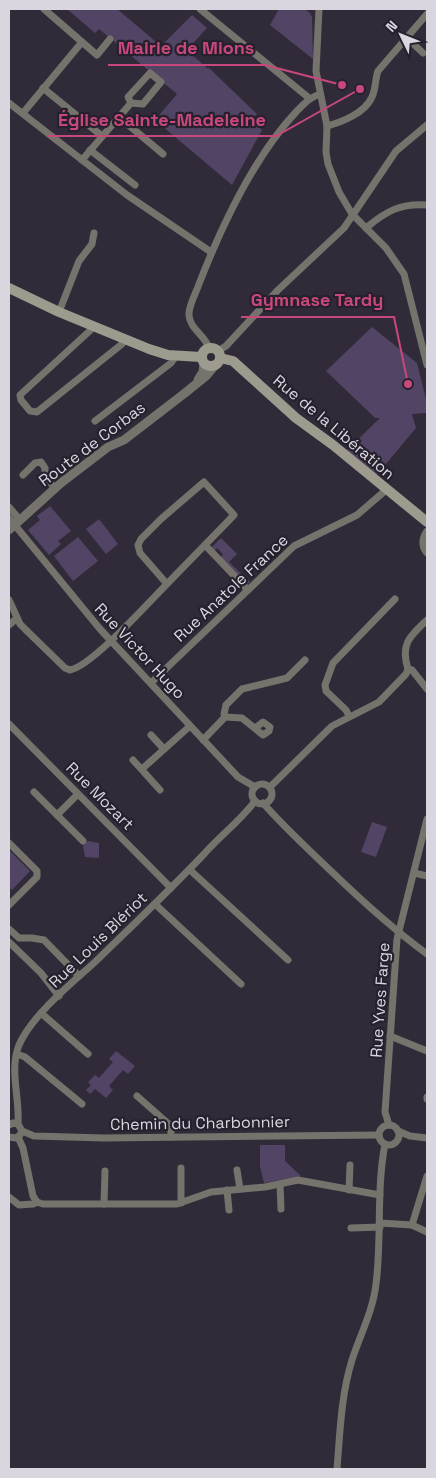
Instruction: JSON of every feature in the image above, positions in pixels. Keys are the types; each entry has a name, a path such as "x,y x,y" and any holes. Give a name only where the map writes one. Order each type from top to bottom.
{"main road":[{"path":"9,288 59,312 163,354 203,360 212,366 216,355 204,351 203,360"},
{"name":"Rue de la Libération","path":"216,355 233,362 296,418 427,522"}],"street":[{"path":"44,9 97,55 110,39"},
{"path":"200,9 309,98"},
{"path":"319,9 316,71 326,126 328,164 339,192 352,214 386,248 404,274 427,365"},
{"path":"326,126 362,110 368,104 374,90 378,71 427,14"},
{"path":"407,38 423,53"},
{"path":"23,113 82,42"},
{"path":"82,160 131,104 142,104 161,82 150,72 128,97 131,104"},
{"path":"44,88 102,136"},
{"path":"320,94 309,98 283,127 263,155 238,198 212,252 189,313 194,328 216,355 278,290 344,228 396,151 427,125"},
{"path":"9,103 127,195 212,252"},
{"path":"119,117 163,154"},
{"path":"90,150 135,185"},
{"path":"366,228 384,213 393,209 416,204 427,205"},
{"path":"59,312 79,261 92,244 94,233"},
{"path":"95,326 20,395 21,400 30,411 37,412 122,344 125,339"},
{"name":"Route de Corbas","path":"13,523 55,488 108,448 124,440 206,376 216,355"},
{"path":"95,422 171,363 176,356"},
{"name":"Route de Corbas","path":"194,385 202,374 203,360"},
{"path":"23,475 35,463 41,462 45,468 45,477 55,488"},
{"path":"9,600 17,618 26,631 60,664 70,670 82,666 111,640 167,584 234,515 204,482 141,538 138,545 140,553 167,584"},
{"name":"Rue Anatole France","path":"151,683 294,546 357,515 386,490"},
{"name":"Rue Victor Hugo","path":"9,507 13,523 80,605 238,777 255,787"},
{"path":"427,531 422,542 423,549 427,553"},
{"path":"205,545 248,590"},
{"path":"349,716 346,710 326,691 325,685 333,663 396,599"},
{"path":"9,625 17,618"},
{"path":"270,787 332,726 379,702 406,674 408,669 405,647 413,633 427,620"},
{"path":"225,718 226,705 242,689 287,678 305,660"},
{"path":"408,669 412,670 427,689"},
{"path":"203,740 225,718 242,718 255,728"},
{"name":"Rue Mozart","path":"9,724 172,888"},
{"path":"142,769 190,726"},
{"path":"151,735 164,749"},
{"path":"133,760 160,790"},
{"path":"270,787 262,784 255,787 252,797 263,801 280,823 399,934 427,954"},
{"path":"263,801 272,796 270,787"},
{"path":"34,792 84,841"},
{"path":"57,815 78,794"},
{"name":"Rue Louis Blériot","path":"37,1202 33,1196 19,1131 15,1069 17,1054 27,1030 79,976 263,801"},
{"name":"Rue Yves Farge","path":"388,1125 386,1112 395,957 427,819"},
{"path":"9,843 38,874 9,906"},
{"path":"190,870 288,960"},
{"path":"414,873 427,876"},
{"path":"155,904 240,984"},
{"path":"9,928 19,938 44,940 79,976"},
{"path":"9,942 42,973 59,996"},
{"path":"41,1014 88,1054"},
{"path":"390,1036 427,1051"},
{"path":"17,1054 25,1057 82,1104"},
{"path":"137,1096 170,1126 171,1137"},
{"path":"9,1125 13,1123 19,1131 14,1138 9,1136"},
{"path":"410,1136 390,1144 385,1144 380,1140 379,1135 383,1127 388,1125 410,1136 427,1138"},
{"name":"Chemin du Charbonnier","path":"19,1131 34,1136 54,1137 379,1135"},
{"path":"397,1140 398,1131"},
{"path":"338,1469 342,1400 376,1285 380,1195 385,1144"},
{"path":"349,1190 350,1165"},
{"path":"181,1168 181,1203"},
{"path":"237,1170 240,1189"},
{"path":"104,1204 105,1171"},
{"path":"412,1225 425,1188 427,1176"},
{"path":"9,1197 20,1205 37,1202 43,1204 177,1204 211,1192 280,1184 298,1180 380,1195"},
{"path":"280,1184 281,1209"},
{"path":"227,1190 229,1210"},
{"path":"351,1228 380,1225 412,1225 427,1232"}],"shaded area":[{"path":"298,8 310,13 312,17 313,59 270,25 279,9"},
{"path":"67,9 117,9 161,46 192,15 207,28 187,50 209,68 257,114 252,119 262,130 232,185 155,120 177,94 99,29 95,33"},
{"path":"372,327 417,363 427,403 427,413 412,414 416,428 375,477 345,452 380,418 375,418 326,371"},
{"path":"50,506 71,531 58,541 61,544 49,555 28,530 40,520 37,516"},
{"path":"99,519 118,544 106,554 86,529"},
{"path":"78,537 98,561 73,581 54,556"},
{"path":"221,538 237,554 229,562 250,582 248,584 243,583 220,558 223,554 217,548 214,551 211,548"},
{"path":"372,822 387,827 376,857 361,852"},
{"path":"88,841 99,843 99,858 85,857 83,846"},
{"path":"10,851 30,871 12,890 9,887"},
{"path":"116,1051 135,1066 128,1074 123,1070 109,1086 113,1090 106,1098 95,1089 90,1094 86,1090 91,1085 88,1082 95,1075 99,1078 113,1062 109,1059"},
{"path":"260,1145 285,1145 285,1161 301,1176 264,1183 260,1167"}],"place":[{"name":"Mairie de Mions","path":"342,85"},
{"name":"Église Sainte-Madeleine","path":"360,89"},
{"name":"Gymnase Tardy","path":"408,384"}]}
